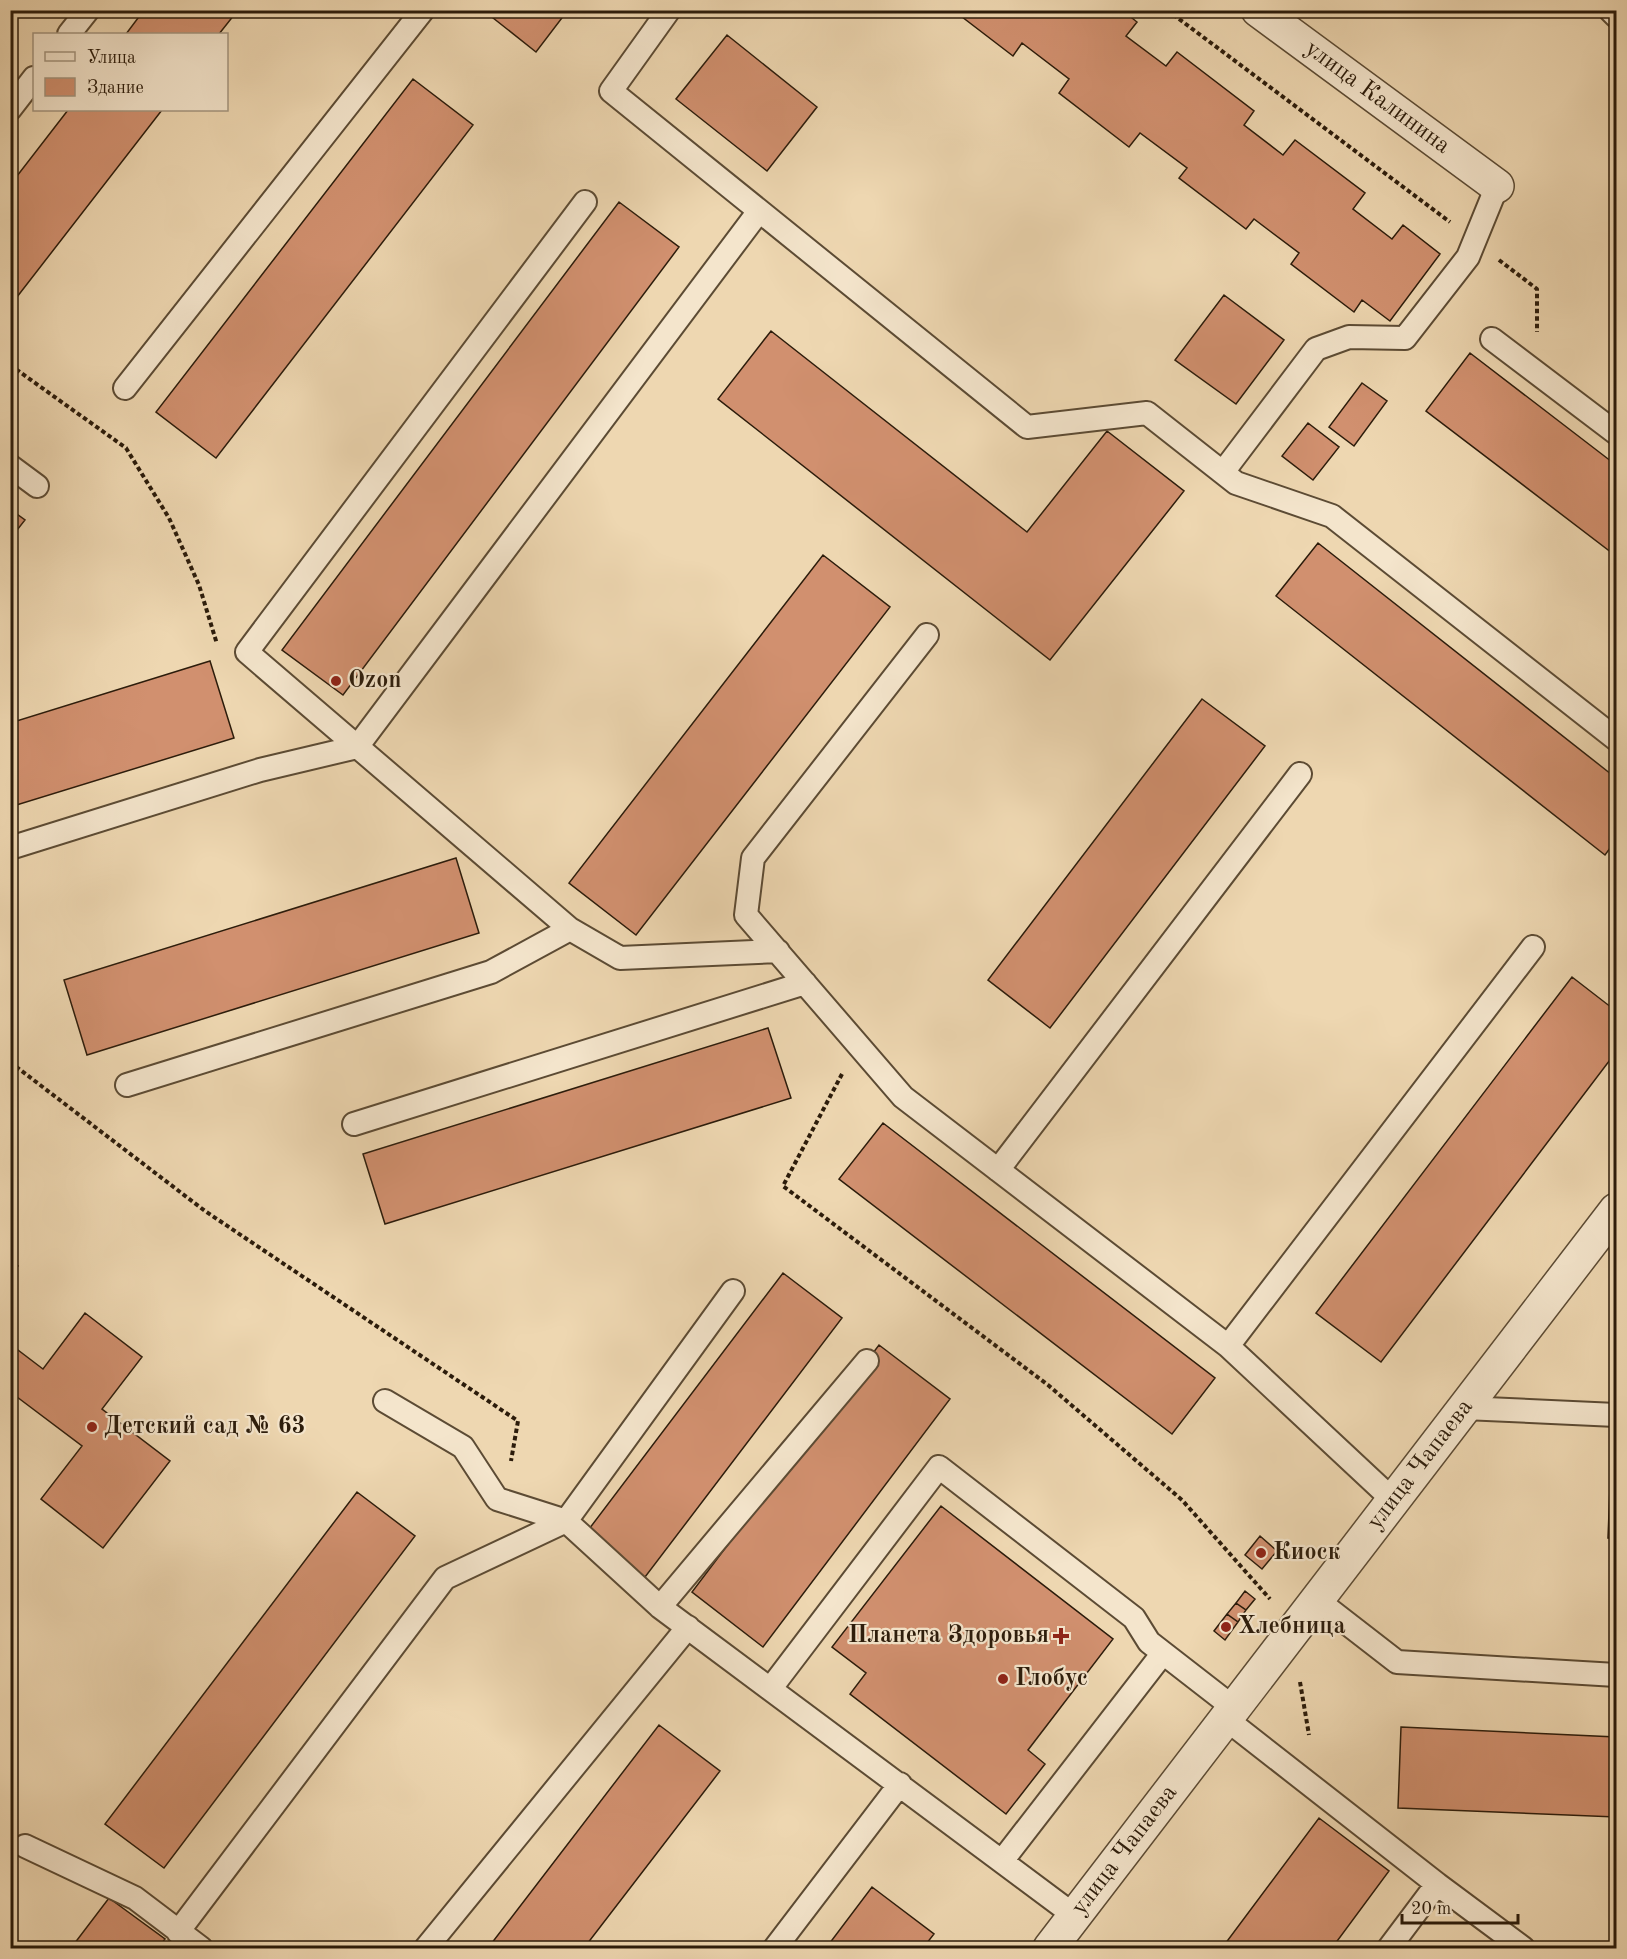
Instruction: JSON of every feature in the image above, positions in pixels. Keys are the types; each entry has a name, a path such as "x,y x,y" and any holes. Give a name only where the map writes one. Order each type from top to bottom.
{"street":[{"name":"улица Калинина","path":"1258,10 1497,186"},
{"name":"улица Чапаева","path":"1050,1948 1617,1210"}],"lane":[{"path":"70,33 88,10"},
{"path":"125,388 423,10"},
{"path":"669,10 611,91 1027,427 1147,413 1236,483 1332,516 1617,739"},
{"path":"1610,10 1617,16"},
{"path":"10,109 33,79"},
{"path":"1223,472 1316,349 1349,337 1405,338 1468,257 1497,186"},
{"path":"585,202 247,652 570,929 620,958 778,951"},
{"path":"10,848 260,770 357,747 759,211"},
{"path":"1492,339 1617,433"},
{"path":"10,466 37,486"},
{"path":"927,635 753,858 746,915 903,1097 1228,1346 1394,1501"},
{"path":"998,1170 1300,774"},
{"path":"127,1085 491,972 570,929"},
{"path":"1228,1346 1533,947"},
{"path":"354,1124 805,983"},
{"path":"178,1932 445,1578 566,1521 733,1291"},
{"path":"660,1607 867,1361"},
{"path":"386,1401 463,1447 497,1499 566,1521 660,1607 1075,1916"},
{"path":"1464,1408 1617,1415"},
{"path":"771,1688 939,1467 1134,1618 1149,1642 1230,1714 1437,1884 1523,1948"},
{"path":"1317,1600 1397,1662 1617,1676"},
{"path":"426,1948 688,1627"},
{"path":"1002,1861 1163,1653"},
{"path":"775,1948 900,1784"},
{"path":"25,1846 135,1898 201,1948"},
{"path":"1389,1948 1437,1884"}],"path":[{"path":"1167,10 1537,289"},
{"path":"10,365 126,448 169,518 208,614 219,649 247,652"},
{"path":"858,1044 783,1186 1057,1393 1182,1500 1270,1599"},
{"path":"10,1062 205,1211 518,1421 510,1467"},
{"path":"1298,1672 1309,1735"}],"building":[{"path":"144,10 238,10 220,33 127,33"},
{"path":"483,10 568,10 536,52"},
{"path":"953,10 1122,10 1137,22 1126,36 1166,66 1177,52 1254,111 1244,125 1283,155 1295,140 1365,193 1353,209 1392,239 1403,225 1440,254 1390,321 1362,300 1354,312 1291,264 1299,253 1254,219 1246,229 1179,178 1187,168 1140,133 1129,147 1059,93 1069,79 1022,43 1013,56"},
{"path":"727,35 817,107 767,171 676,99"},
{"path":"413,79 473,125 216,458 156,412"},
{"path":"67,111 161,111 10,306 10,185"},
{"path":"619,202 679,247 343,695 282,650"},
{"path":"1224,295 1284,340 1236,404 1175,360"},
{"path":"771,331 1027,532 1107,431 1184,491 1050,660 718,399"},
{"path":"1470,353 1616,465 1616,556 1426,411"},
{"path":"1362,383 1387,401 1354,446 1329,427"},
{"path":"1308,423 1339,447 1313,480 1282,456"},
{"path":"10,509 25,520 10,539"},
{"path":"1318,543 1616,778 1616,840 1605,855 1276,596"},
{"path":"823,555 890,607 636,935 569,883"},
{"path":"210,661 234,738 10,807 10,723"},
{"path":"1202,699 1265,746 1050,1028 988,980"},
{"path":"456,858 479,933 87,1055 64,980"},
{"path":"1572,977 1616,1011 1616,1052 1381,1362 1316,1313"},
{"path":"768,1028 791,1098 385,1224 363,1154"},
{"path":"883,1123 1215,1378 1172,1434 839,1179"},
{"path":"10,1261 18,1266 10,1276"},
{"path":"783,1273 842,1318 642,1581 583,1537"},
{"name":"Детский сад № 63","path":"85,1313 142,1357 102,1409 170,1461 103,1548 41,1499 82,1446 17,1397 10,1406 10,1344 43,1369"},
{"path":"879,1345 950,1399 763,1647 692,1592"},
{"path":"1611,1462 1616,1462 1616,1538 1608,1538"},
{"path":"357,1492 415,1536 164,1868 105,1824"},
{"path":"941,1506 1113,1639 1028,1750 1045,1764 1006,1814 850,1694 866,1673 832,1647"},
{"name":"Киоск","path":"1260,1536 1277,1551 1262,1569 1245,1555"},
{"path":"1245,1591 1255,1599 1246,1610 1236,1603"},
{"path":"1236,1603 1246,1610 1238,1622 1227,1614"},
{"name":"Хлебница","path":"1227,1614 1238,1622 1225,1640 1214,1631"},
{"path":"659,1725 720,1771 584,1948 488,1948"},
{"path":"1401,1727 1616,1737 1616,1817 1398,1808"},
{"path":"1319,1818 1389,1871 1332,1948 1222,1948"},
{"path":"872,1887 934,1934 923,1948 826,1948"},
{"path":"109,1898 165,1939 158,1948 71,1948"}],"place":[{"name":"Ozon","path":"336,681"},
{"name":"Детский сад № 63","path":"92,1427"},
{"name":"Киоск","path":"1261,1553"},
{"name":"Хлебница","path":"1226,1627"},
{"name":"Планета Здоровья","path":"1061,1636"},
{"name":"Глобус","path":"1003,1679"}]}
